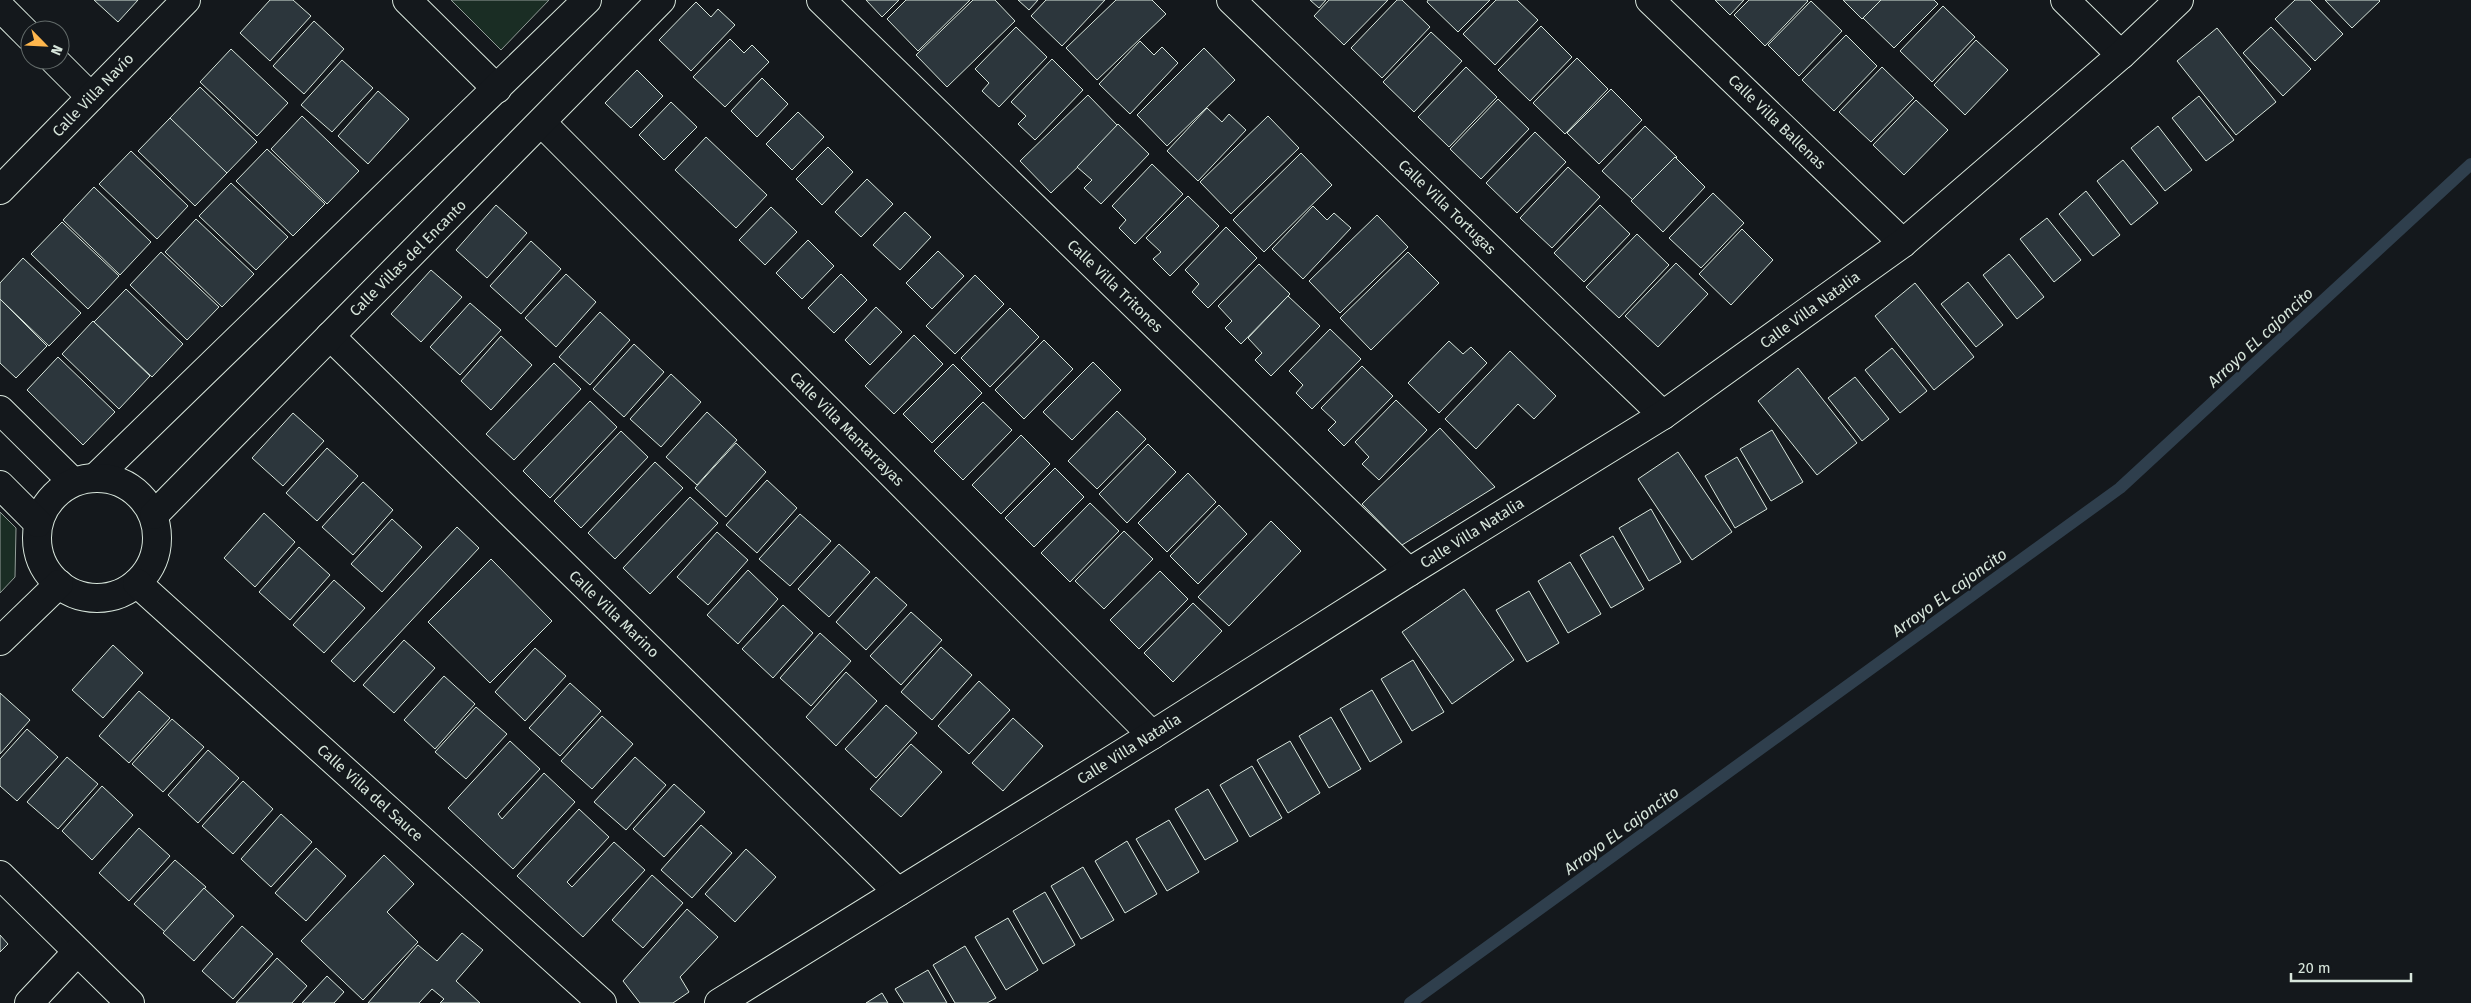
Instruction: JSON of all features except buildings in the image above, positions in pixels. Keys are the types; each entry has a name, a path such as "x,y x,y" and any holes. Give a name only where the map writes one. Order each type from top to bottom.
{"street":[{"name":"Calle Villa Navío","path":"0,190 186,0"},
{"path":"407,0 497,88"},
{"path":"0,410 85,479 114,479 131,486 145,499 154,515 158,533 156,552 149,568 138,583 123,592 107,598 89,598 73,594 59,584 47,572 40,557 37,540 38,523 45,506 57,492 85,479 497,88 587,0"},
{"name":"Calle Villas del Encanto","path":"154,515 661,0"},
{"name":"Calle Villa Tritones","path":"821,0 1409,572"},
{"name":"Calle Villa Tortugas","path":"1231,0 1663,415"},
{"name":"Calle Villa Ballenas","path":"1650,0 1903,243"},
{"path":"2065,0 2121,55"},
{"name":"Calle Villa Natalia","path":"719,1003 1663,415 1903,243 2121,55 2179,0"},
{"path":"0,7 20,26"},
{"path":"64,70 91,97"},
{"name":"Calle Villa Mantarrayas","path":"542,123 1152,735"},
{"name":"Calle Villa Marino","path":"330,336 898,892"},
{"path":"0,485 38,523"},
{"name":"Calle Villa del Sauce","path":"138,583 602,1003"},
{"path":"0,641 59,584"},
{"path":"0,875 130,1003"},
{"path":"29,1003 77,952"}],"green space":[{"path":"451,0 549,0 501,50"},
{"path":"0,512 16,528 15,577 0,593"}],"waterway":[{"name":"Arroyo EL cajoncito","path":"1410,1003 2120,488 2471,164"}]}
